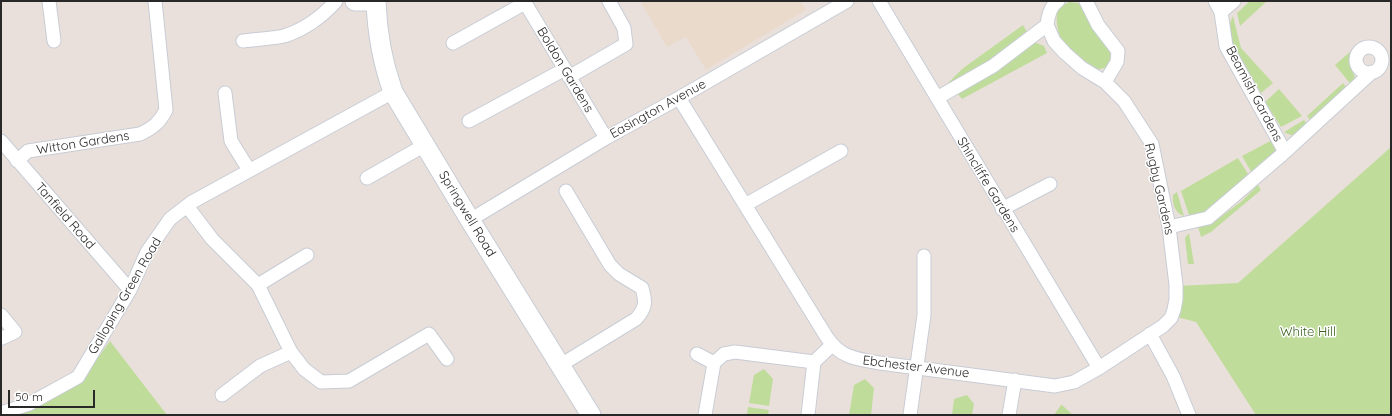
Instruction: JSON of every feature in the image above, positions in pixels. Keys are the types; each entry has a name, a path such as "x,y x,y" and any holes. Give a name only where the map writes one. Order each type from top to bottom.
{"main road":[{"path":"355,1 376,1"},
{"name":"Springwell Road","path":"376,1 381,53 393,92 590,415"}],"street":[{"path":"49,1 54,41"},
{"name":"Witton Gardens","path":"17,161 28,152 140,134 151,129 160,121 166,110 155,1"},
{"path":"243,41 282,36 294,32 326,13 336,1"},
{"path":"469,121 626,44 624,28 609,1"},
{"name":"Easington Avenue","path":"470,220 606,138 679,98 847,1"},
{"name":"Shincliffe Gardens","path":"879,1 1002,209 1099,368"},
{"path":"937,98 993,66 1047,25 1048,15 1058,1"},
{"path":"1086,1 1098,26 1118,51 1117,62 1105,82"},
{"path":"1218,6 1234,1"},
{"path":"454,42 525,2"},
{"name":"Boldon Gardens","path":"525,2 606,138"},
{"name":"Beamish Gardens","path":"1218,6 1226,46 1285,152"},
{"name":"Rugby Gardens","path":"1047,25 1054,41 1065,54 1082,68 1105,82 1124,101 1152,144 1169,227 1176,299 1174,310"},
{"name":"Beamish Gardens","path":"1169,227 1208,218 1285,152 1372,72"},
{"name":"Galloping Green Road","path":"1,413 29,404 78,377 130,290 147,252 170,219 187,206 249,170 393,92"},
{"path":"225,93 231,141 249,170"},
{"name":"Ebchester Avenue","path":"679,98 832,345 839,351 854,359 1055,386 1074,382 1099,368 1163,326 1171,318 1174,310"},
{"name":"Tanfield Road","path":"1,141 130,290"},
{"path":"367,178 425,145"},
{"path":"745,205 841,151"},
{"path":"1002,209 1050,184"},
{"path":"559,366 636,319 643,310 645,299 642,288 619,274 610,265 566,191"},
{"path":"187,206 212,239 258,285 291,352 304,369 321,382 350,381 429,334 447,359"},
{"path":"258,285 307,255"},
{"path":"910,415 918,367 924,315 924,256"},
{"path":"1,315 15,332 2,338"},
{"path":"1150,334 1173,376 1189,415"},
{"path":"808,415 814,362 832,345"},
{"path":"222,395 260,366 291,352"},
{"path":"705,415 714,363 724,354 735,352 814,362"},
{"path":"697,354 714,363"},
{"path":"1009,415 1015,380"}],"shaded area":[{"path":"640,1 800,1 806,10 706,70 686,37 667,47"}],"green space":[{"path":"1250,1 1267,1 1240,26 1237,13"},
{"path":"1069,2 1078,3 1083,8 1090,24 1110,52 1110,62 1107,67 1095,69 1086,64 1062,40 1057,26 1057,12 1062,6"},
{"path":"1233,16 1241,48 1273,83 1261,93 1238,56 1233,45 1230,35 1230,25"},
{"path":"1023,25 1027,32 1008,48 952,85 948,83 962,69"},
{"path":"1034,42 1044,46 1047,53 962,99 957,93 999,70"},
{"path":"1351,51 1349,62 1355,77 1353,87 1335,65"},
{"path":"1343,83 1349,91 1313,123 1307,116"},
{"path":"1279,89 1302,116 1281,127 1265,102"},
{"path":"1304,120 1309,126 1298,135 1292,135 1284,132"},
{"path":"1274,139 1277,146 1276,153 1253,175 1242,156"},
{"name":"White Hill","path":"1391,147 1391,415 1256,415 1196,322 1173,316 1177,286 1238,283"},
{"path":"1238,158 1250,177 1208,211 1190,218 1181,191"},
{"path":"1258,185 1261,190 1211,232 1201,237 1198,227 1218,219 1242,201"},
{"path":"1177,192 1184,216 1178,213 1173,202 1173,195"},
{"path":"1189,233 1194,264 1188,264 1185,238"},
{"path":"110,341 167,415 14,415 35,407 79,384"},
{"path":"764,369 773,379 769,406 749,403 754,375"},
{"path":"865,379 874,388 871,415 849,415 854,385"},
{"path":"967,395 974,404 972,415 952,415 954,399"},
{"path":"1062,405 1073,415 1054,415"},
{"path":"748,407 769,410 768,415 747,415"}]}
